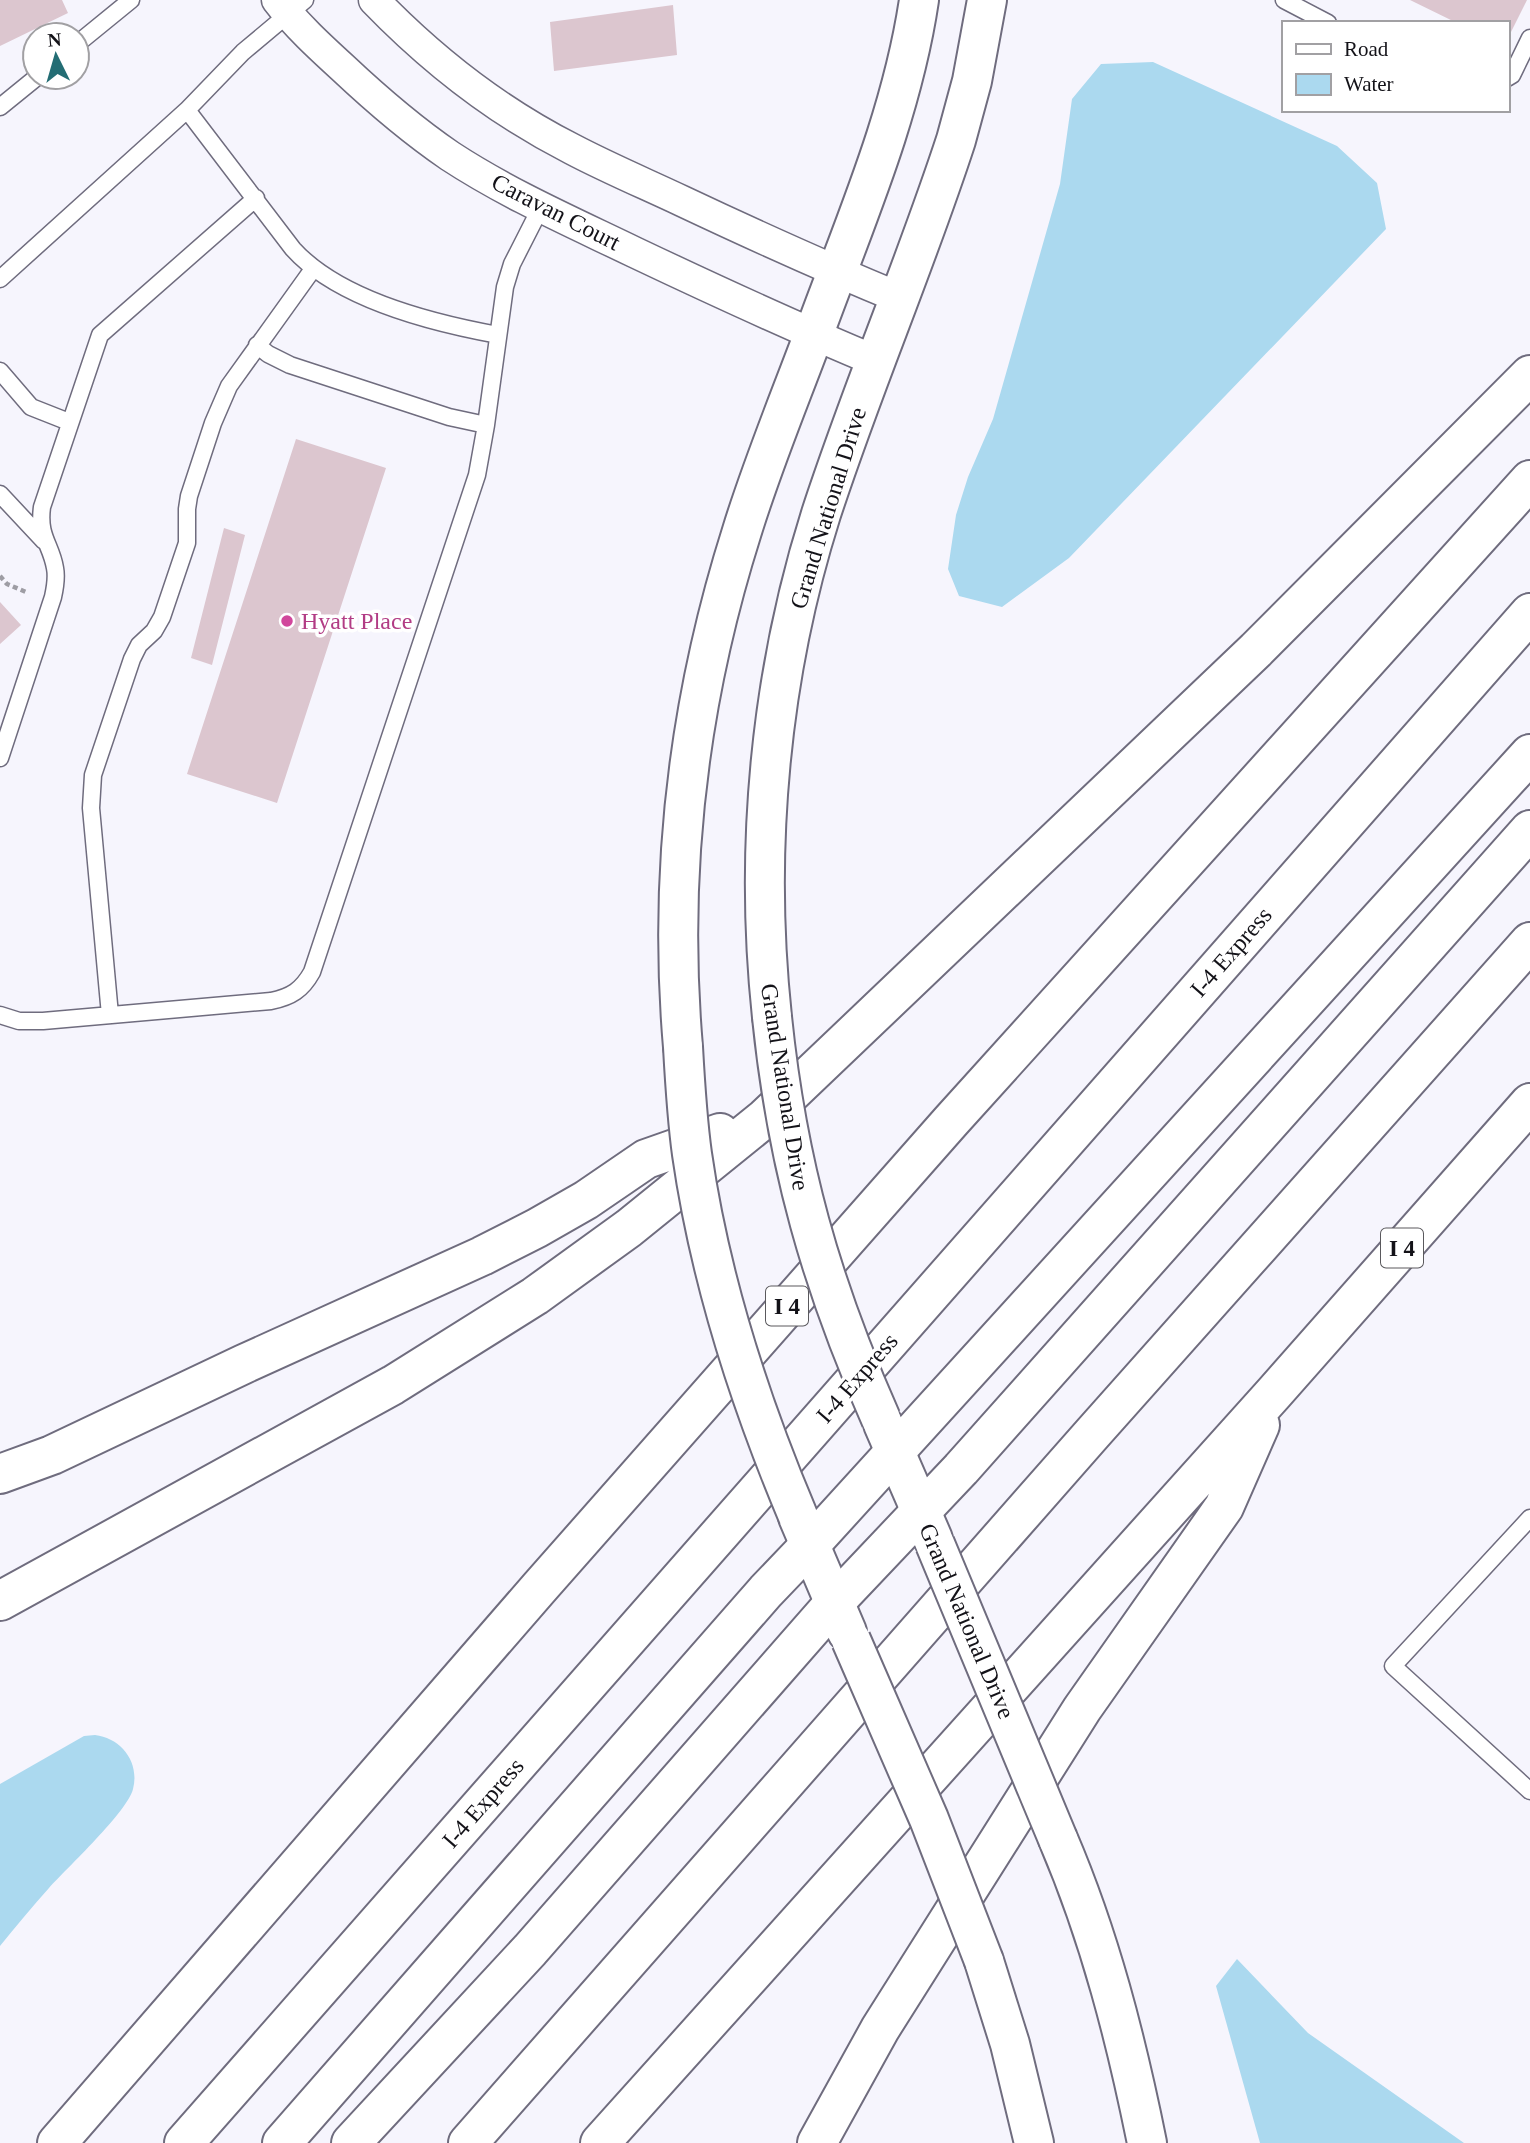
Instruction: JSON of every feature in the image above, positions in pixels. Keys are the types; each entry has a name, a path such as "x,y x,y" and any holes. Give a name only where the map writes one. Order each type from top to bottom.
{"main road":[{"path":"919,0 894,114 742,531 707,662 694,729 679,862 678,957 692,1157 720,1289 752,1400 804,1531 929,1819 984,1961 1019,2076 1034,2143"},
{"name":"Grand National Drive","path":"987,0 972,80 956,140 821,515 794,616 772,751 766,855 766,954 785,1120 807,1217 841,1324 1079,1888 1110,1984 1147,2143"},
{"path":"0,1601 393,1385 523,1303 629,1228 765,1118 1256,650 1530,376"},
{"name":"I 4","path":"57,2143 548,1577 951,1121 1530,480"},
{"name":"I-4 Express","path":"184,2143 1530,613"},
{"path":"282,2143 766,1591 804,1531 888,1436 1530,754"},
{"path":"351,2143 530,1950 835,1602 928,1528 1530,830"},
{"path":"468,2143 1092,1434 1530,942"},
{"name":"I 4","path":"600,2143 1274,1393 1530,1102"},
{"path":"0,1474 52,1455 482,1256 586,1200 646,1159 765,1118"},
{"path":"817,2143 880,2029 1082,1709 1224,1507 1274,1393"}],"street":[{"path":"374,0 418,42 468,83 533,128 593,159 837,272 900,298"},
{"name":"Caravan Court","path":"290,5 354,78 416,130 482,175 541,207 762,313 876,361"}],"lane":[{"path":"91,33 131,0"},
{"path":"1284,0 1324,21"},
{"path":"0,279 187,110 290,5"},
{"path":"1509,77 1530,38"},
{"path":"0,107 21,90"},
{"path":"187,110 293,249 313,269 340,285 406,312 451,326 498,335"},
{"path":"0,758 53,597 55,565 44,541 40,519 42,507 100,335 256,198"},
{"path":"0,1015 31,1021 271,1001 286,998 305,984 316,959 477,475 508,276 541,207"},
{"path":"110,1015 91,808 93,775 132,659 139,645 159,624 185,550 188,502 220,403 257,345 313,269"},
{"path":"257,345 290,365 449,417 486,425"},
{"path":"0,371 31,407 69,422"},
{"path":"0,494 44,541"},
{"path":"1530,1518 1393,1665 1530,1791"}],"path":[{"path":"0,576 7,584 33,595"}],"water":[{"path":"1153,62 1337,146 1377,183 1386,229 1069,558 1002,607 959,596 948,569 956,515 968,477 993,419 1060,184 1072,99 1101,64"},
{"path":"95,1735 120,1746 131,1761 134,1779 129,1799 109,1825 49,1888 0,1946 0,1784 84,1736"},
{"path":"1237,1959 1308,2033 1464,2143 1260,2143 1216,1986"}],"building":[{"path":"0,0 62,0 68,13 52,21 21,21 21,36 0,46"},
{"path":"1410,0 1527,0 1509,36 1509,21 1453,21"},
{"path":"673,5 677,55 554,71 550,22"},
{"name":"Hyatt Place","path":"296,439 386,468 277,803 187,774"},
{"path":"224,528 245,535 212,665 191,658"},
{"path":"0,602 21,625 0,644"}],"place":[{"name":"Hyatt Place","path":"287,621"}]}
